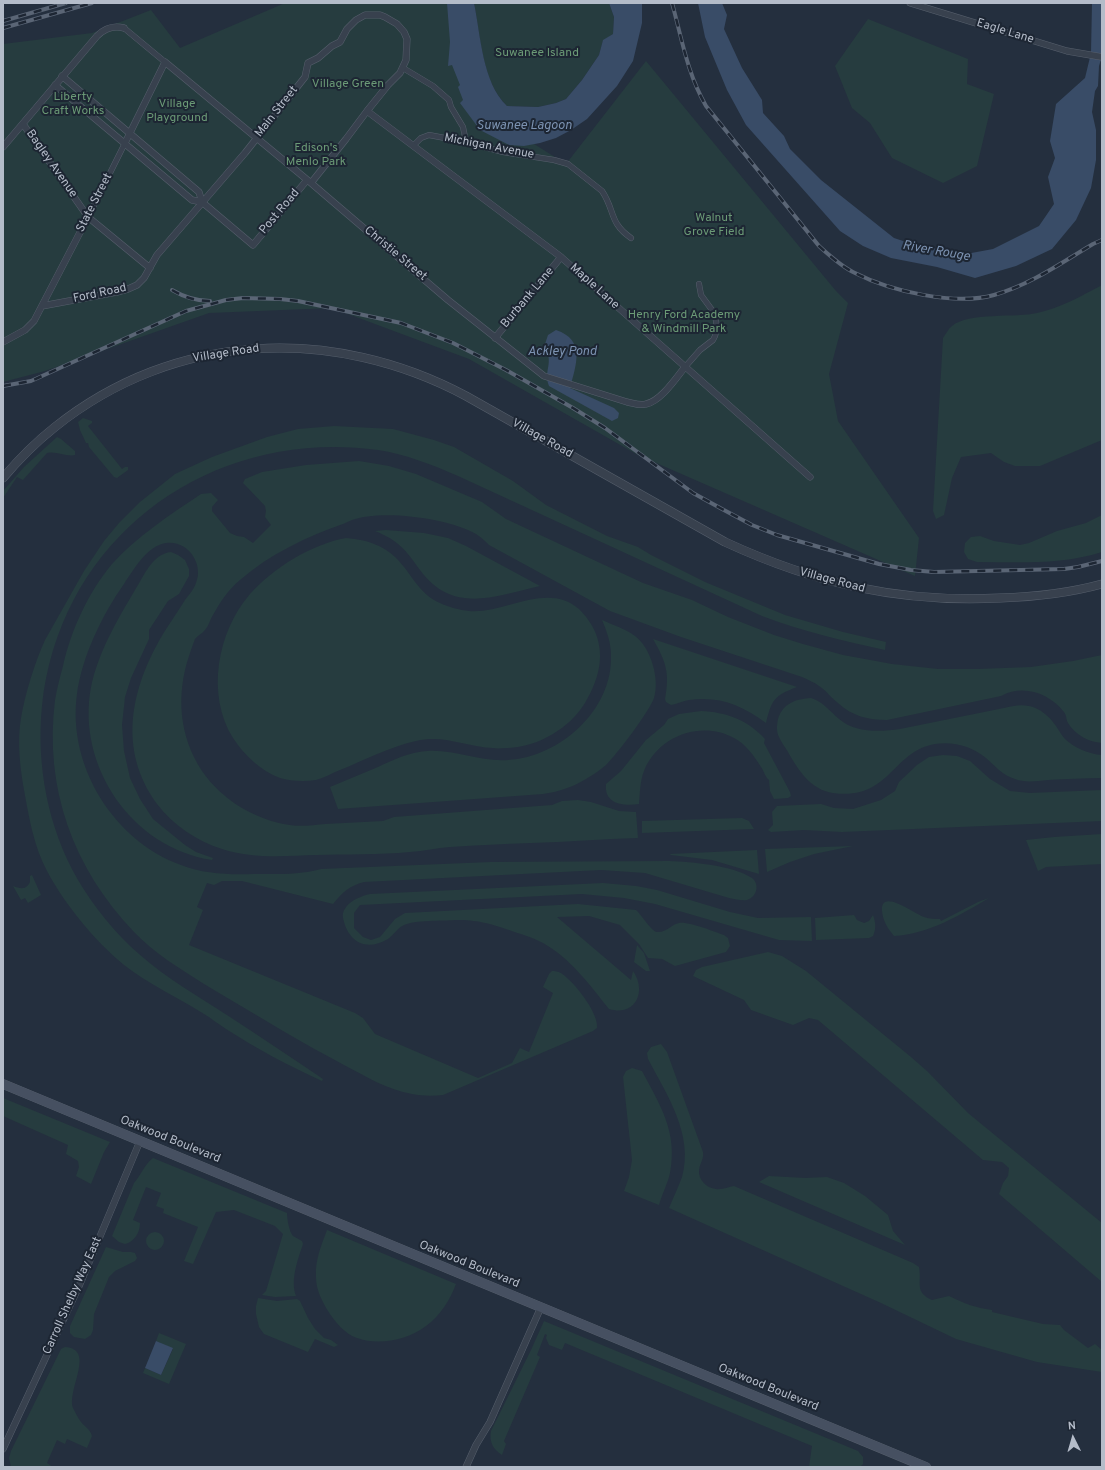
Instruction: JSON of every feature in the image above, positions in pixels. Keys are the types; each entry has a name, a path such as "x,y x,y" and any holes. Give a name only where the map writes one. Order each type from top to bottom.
{"main road":[{"name":"Oakwood Boulevard","path":"3,1084 926,1467"}],"street":[{"name":"Eagle Lane","path":"910,3 1067,51 1102,58"},
{"name":"Main Street","path":"150,268 157,255 257,138 305,77 308,63 318,58 332,46 340,42 347,29 356,20 365,15 373,15 385,17 397,24 404,32 407,39 407,52 403,68 367,110"},
{"path":"3,147 102,30 117,26 124,28"},
{"name":"Christie Street","path":"124,28 309,181 448,300 544,376 634,404 646,404 654,401 660,396 685,367"},
{"name":"State Street","path":"3,342 25,330 34,321 88,217 165,62"},
{"path":"403,68 433,86 449,100 451,107 463,127 466,142"},
{"path":"54,85 192,200 202,202 199,192 62,76"},
{"name":"Maple Lane","path":"367,110 561,257 810,478"},
{"name":"Post Road","path":"202,202 253,245 346,139 367,110"},
{"name":"Bagley Avenue","path":"23,124 88,217 150,268"},
{"name":"Michigan Avenue","path":"413,146 421,138 429,135 466,142 503,152 549,159 568,164 602,191 606,197 618,227 631,238"},
{"name":"Burbank Lane","path":"495,338 561,257"},
{"name":"Ford Road","path":"42,306 128,289 144,278 150,268"},
{"path":"685,367 700,350 713,340 715,336 717,320 715,314 701,295 699,284"},
{"name":"State Street","path":"3,337 15,335"},
{"name":"Village Road","path":"3,478 34,445 67,418 105,393 156,370 202,356 236,351 275,348 313,349 370,358 405,368 440,382 719,539 768,562 815,578 865,590 941,599 983,599 1037,596 1102,584"},
{"name":"Carroll Shelby Way East","path":"3,1449 80,1284 140,1141"},
{"path":"466,1467 476,1445 490,1422 541,1307"}],"green space":[{"path":"285,3 451,3 464,100 566,164 646,61 836,291 848,303 829,374 838,421 919,538 915,576 638,455 469,359 332,308 209,313 45,371 3,382 3,44 92,33 151,10 180,48"},
{"name":"Suwanee Island","path":"474,3 609,3 614,17 613,34 603,41 599,55 582,80 566,99 538,107 507,106 498,96 487,71 483,58"},
{"path":"868,19 968,59 967,84 994,94 977,166 943,183 892,158 870,123 852,108 835,66"},
{"path":"1102,285 1102,440 1040,466 1015,466 1004,462 991,453 961,457 952,478 944,515 936,519 933,511 943,338 948,330 959,322 969,319 1046,311 1071,301"},
{"path":"83,418 92,421 92,423 88,426 122,469 128,467 128,470 117,478 114,477 89,447 88,443 86,443 78,422"},
{"path":"334,426 393,429 454,447 513,481 546,505 607,536 638,547 705,582 785,615 843,632 886,642 885,650 823,635 762,616 458,476 419,460 378,450 316,447 258,456 203,476 154,506 112,544 79,591 55,645 42,706 41,728 43,773 46,796 52,818 59,839 78,880 91,900 130,946 149,963 171,979 323,1079 322,1081 261,1050 143,978 124,965 102,945 81,922 54,884 42,862 35,842 24,790 20,763 19,736 21,718 28,689 45,640 84,571 104,541 140,502 175,474 212,457 267,437 298,429"},
{"path":"57,437 75,451 75,455 47,453 23,480 17,477 3,498 3,491 24,467"},
{"path":"359,461 389,466 416,474 482,502 506,519 643,583 692,600 728,617 774,635 843,655 892,664 938,669 978,669 1031,667 1102,655 1102,743 1087,739 1074,731 1068,723 1064,712 1051,700 1035,692 1027,691 1009,692 1001,696 887,720 861,716 849,711 835,701 822,688 802,677 681,637 610,611 489,545 478,535 464,528 415,517 380,515 351,520 276,554 252,571 228,592 203,633 197,636 185,671 181,700 184,730 188,744 202,771 219,791 240,807 264,819 294,826 383,821 394,817 552,805 562,801 578,800 591,802 619,811 636,812 638,838 460,846 387,854 257,856 233,852 204,842 178,826 157,804 144,783 137,762 133,740 133,719 136,697 152,655 163,634 193,590 198,576 196,561 187,549 174,543 159,545 147,553 137,565 108,609 94,637 83,666 77,694 76,721 80,748 88,773 100,798 116,819 135,838 157,854 190,868 217,873 235,874 288,874 321,869 491,862 669,861 700,863 723,867 752,878 756,884 757,887 753,896 747,900 741,900 729,898 645,873 601,870 364,882 354,885 340,896 333,904 242,881 222,881 214,885 207,883 197,907 203,910 189,945 355,1013 363,1018 375,1034 478,1078 512,1063 520,1048 529,1052 553,993 543,987 552,971 561,973 571,981 581,993 595,1015 597,1028 593,1031 443,1095 420,1095 403,1092 385,1086 314,1048 204,984 167,960 142,940 113,907 94,881 79,854 59,795 54,764 53,733 55,700 66,652 82,612 95,587 121,554 154,526 201,494 211,493 218,500 212,507 212,511 230,533 244,537 253,543 271,525 265,517 265,506 243,483 245,479 262,472 306,465"},
{"path":"1102,515 1102,552 1056,561 977,562 968,559 964,552 965,543 971,537 980,536 994,541 1020,545 1029,543 1057,531 1086,523"},
{"path":"386,530 424,533 448,538 466,546 540,586 507,594 476,599 446,593 433,584 401,546 390,538 375,531"},
{"path":"346,538 371,543 392,554 428,596 450,607 469,611 483,611 540,598 553,598 567,601 579,609 589,620 596,634 599,643 600,661 597,678 590,695 579,712 562,728 542,740 519,747 483,747 445,740 426,739 396,747 322,778 311,781 297,781 280,778 260,767 242,750 233,738 225,721 220,703 218,684 219,664 223,645 230,626 239,609 250,594 270,575 294,558 333,541"},
{"path":"171,552 185,560 189,569 189,576 179,594 168,601 149,630 149,639 131,678 125,697 122,725 124,751 130,778 140,799 153,819 185,845 196,852 213,858 212,860 183,852 157,839 135,821 116,799 102,773 92,746 89,717 91,687 103,649 149,566 159,557"},
{"path":"602,620 628,631 641,641 653,664 656,682 654,698 646,713 606,765 571,787 543,794 338,809 330,787 395,759 408,755 427,751 437,751 487,759 508,760 527,757 546,750 564,740 580,727 593,712 603,694 609,675 611,655 607,633"},
{"path":"653,639 797,687 783,693 775,699 772,703 766,723 748,711 730,703 711,699 689,700 671,705 666,702 665,699 667,682 666,668"},
{"path":"811,698 822,704 845,724 860,729 876,731 900,729 1013,706 1022,705 1033,707 1048,716 1064,737 1073,745 1087,752 1102,755 1102,778 1023,781 1002,773 975,750 962,745 942,743 921,748 909,756 879,783 867,790 852,793 833,793 825,791 818,788 806,778 796,766 777,732 778,719 783,709 800,699"},
{"path":"701,711 728,715 744,722 758,732 765,739 764,743 791,796 788,798 774,799 770,791 769,780 756,759 746,747 734,738 721,733 695,731 670,740 659,749 651,759 644,771 639,804 627,805 616,803 608,796 606,784 621,771 646,740 664,725 668,719 679,714"},
{"path":"943,755 957,756 970,761 990,779 1010,791 1030,793 1102,790 1102,821 842,832 804,830 771,832 768,830 773,825 772,812 777,806 821,804 834,808 853,809 881,800 895,791 899,782 917,765 929,757"},
{"path":"742,818 749,821 754,829 642,833 642,821"},
{"path":"1102,834 1102,864 1046,867 1038,871 1026,840 1054,837"},
{"path":"853,846 814,854 767,872 765,849"},
{"path":"757,850 759,874 712,860 670,854"},
{"path":"32,875 41,895 28,903 25,898 21,900 13,886 25,888 30,882 30,876"},
{"path":"603,883 636,886 657,890 730,912 758,918 811,917 812,941 779,940 655,904 624,898 582,894 360,905 354,913 354,928 363,937 371,940 380,937 395,919 405,913 578,904 636,910 652,929 657,932 663,931 676,924 683,923 708,929 728,938 730,946 726,952 675,966 662,959 648,958 639,944 620,925 589,916 557,917 631,980 633,971 639,986 639,994 632,1006 626,1009 618,1010 609,1009 571,964 553,949 535,939 509,930 477,921 421,921 404,925 388,939 372,945 359,942 354,939 345,926 343,918 343,913 348,905 361,897 370,894"},
{"path":"989,898 944,923 920,932 894,936 883,918 883,904 886,901 899,904 924,917 930,919 940,919 941,921"},
{"path":"854,915 857,920 864,923 869,921 873,915 875,921 875,931 873,936 869,938 816,940 815,918"},
{"path":"637,945 644,953 650,971 646,971 634,962"},
{"path":"768,952 782,956 806,971 927,1071 968,1113 1102,1223 1102,1282 999,1194 1003,1183 1008,1176 1009,1168 1002,1162 983,1160 818,1020 809,1018 793,1025 751,1010 744,1000 693,976 696,970 702,967"},
{"path":"661,1044 667,1052 703,1152 699,1173 701,1180 706,1185 718,1189 734,1186 913,1263 919,1267 920,1286 923,1294 932,1300 949,1296 970,1305 992,1310 992,1312 1043,1324 1060,1325 1064,1330 1088,1348 1095,1344 1102,1350 1102,1372 1037,1362 956,1339 881,1303 669,1208 682,1177 685,1161 682,1131 677,1116 648,1059 647,1053 651,1047"},
{"path":"632,1068 642,1071 661,1107 666,1119 672,1145 670,1173 659,1205 624,1191 629,1177 632,1160 623,1077 626,1071"},
{"path":"3,1098 110,1142 104,1152 91,1184 76,1176 79,1167 78,1161 66,1154 68,1145 3,1116"},
{"path":"153,1158 287,1213 290,1231 293,1236 302,1241 303,1244 294,1276 294,1290 296,1296 275,1297 262,1295 266,1291 283,1234 275,1226 234,1210 216,1212 193,1264 184,1261 198,1227 163,1213 164,1209 156,1206 161,1193 146,1187 133,1220 140,1223 136,1236 125,1244 119,1242 112,1236 134,1183"},
{"path":"769,1176 805,1178 827,1177 844,1183 865,1196 888,1215 893,1231 905,1245 759,1182"},
{"path":"327,1230 456,1284 448,1302 440,1313 426,1326 411,1335 402,1338 374,1341 357,1338 348,1334 337,1323 326,1307 318,1291 316,1282 317,1259"},
{"path":"155,1232 161,1235 164,1241 161,1247 155,1250 149,1247 146,1241 149,1235"},
{"path":"106,1247 123,1252 135,1253 137,1258 135,1261 115,1271 109,1277 94,1314 93,1330 91,1335 85,1339 74,1337 70,1333 70,1326"},
{"path":"258,1298 277,1301 297,1299 300,1301 315,1329 324,1338 331,1340 338,1345 334,1347 315,1339 308,1352 264,1334 259,1327 256,1314"},
{"path":"544,1321 858,1451 863,1457 863,1464 860,1467 809,1467 812,1446 565,1343 562,1350 549,1345 546,1338 547,1335 545,1334 537,1355 540,1357 504,1441 506,1444 502,1455 492,1445 491,1431"},
{"path":"159,1333 186,1344 169,1384 143,1373 145,1368 161,1375 173,1349 156,1341"},
{"path":"65,1347 74,1349 80,1362 72,1400 73,1408 81,1422 92,1436 87,1448 67,1439 65,1444 57,1440 47,1463 53,1467 11,1467 9,1458 11,1451 61,1349"}],"water":[{"name":"Suwanee Lagoon","path":"447,3 474,3 487,72 499,96 507,106 538,107 566,99 582,80 599,55 603,40 613,34 614,17 609,3 642,3 642,23 633,61 617,86 587,119 556,138 524,146 509,145 480,130 460,103 463,100 458,87 460,85 452,65 448,66 450,42"},
{"name":"River Rouge","path":"698,3 722,3 727,15 724,29 742,68 762,100 763,113 784,136 790,149 821,180 894,238 912,244 966,254 993,249 1039,226 1054,204 1048,177 1055,158 1050,141 1056,104 1085,78 1091,53 1092,3 1102,3 1102,56 1099,66 1098,86 1095,91 1092,112 1096,130 1096,160 1091,188 1076,220 1052,249 1016,266 975,278 937,267 891,258 863,246 840,231 746,125 727,90 705,37"},
{"name":"Ackley Pond","path":"556,330 565,334 572,340 575,347 575,371 570,388 614,408 619,413 618,418 612,421 549,386 547,375 549,357 544,347 548,335"},
{"path":"156,1341 173,1348 161,1375 145,1368"}],"railway":[{"path":"3,21 66,3"},
{"path":"3,28 92,3"},
{"path":"672,3 682,43 694,81 706,106 819,246 850,271 869,280 904,291 942,298 978,298 1007,291 1033,279 1102,240"},
{"path":"172,290 190,298 210,301"},
{"path":"3,386 31,381 186,311 226,300 243,298 298,301 401,323 453,343 506,370 573,408 605,428 693,493 752,525 777,535 879,564 911,570 934,572 1064,569 1102,561"}],"park label":[{"name":"Village Green","path":"348,85"},
{"name":"Liberty Craft Works","path":"73,105"},
{"name":"Village Playground","path":"177,112"},
{"name":"Edison's Menlo Park","path":"316,156"},
{"name":"Walnut Grove Field","path":"714,226"},
{"name":"Henry Ford Academy & Windmill Park","path":"684,323"}]}
